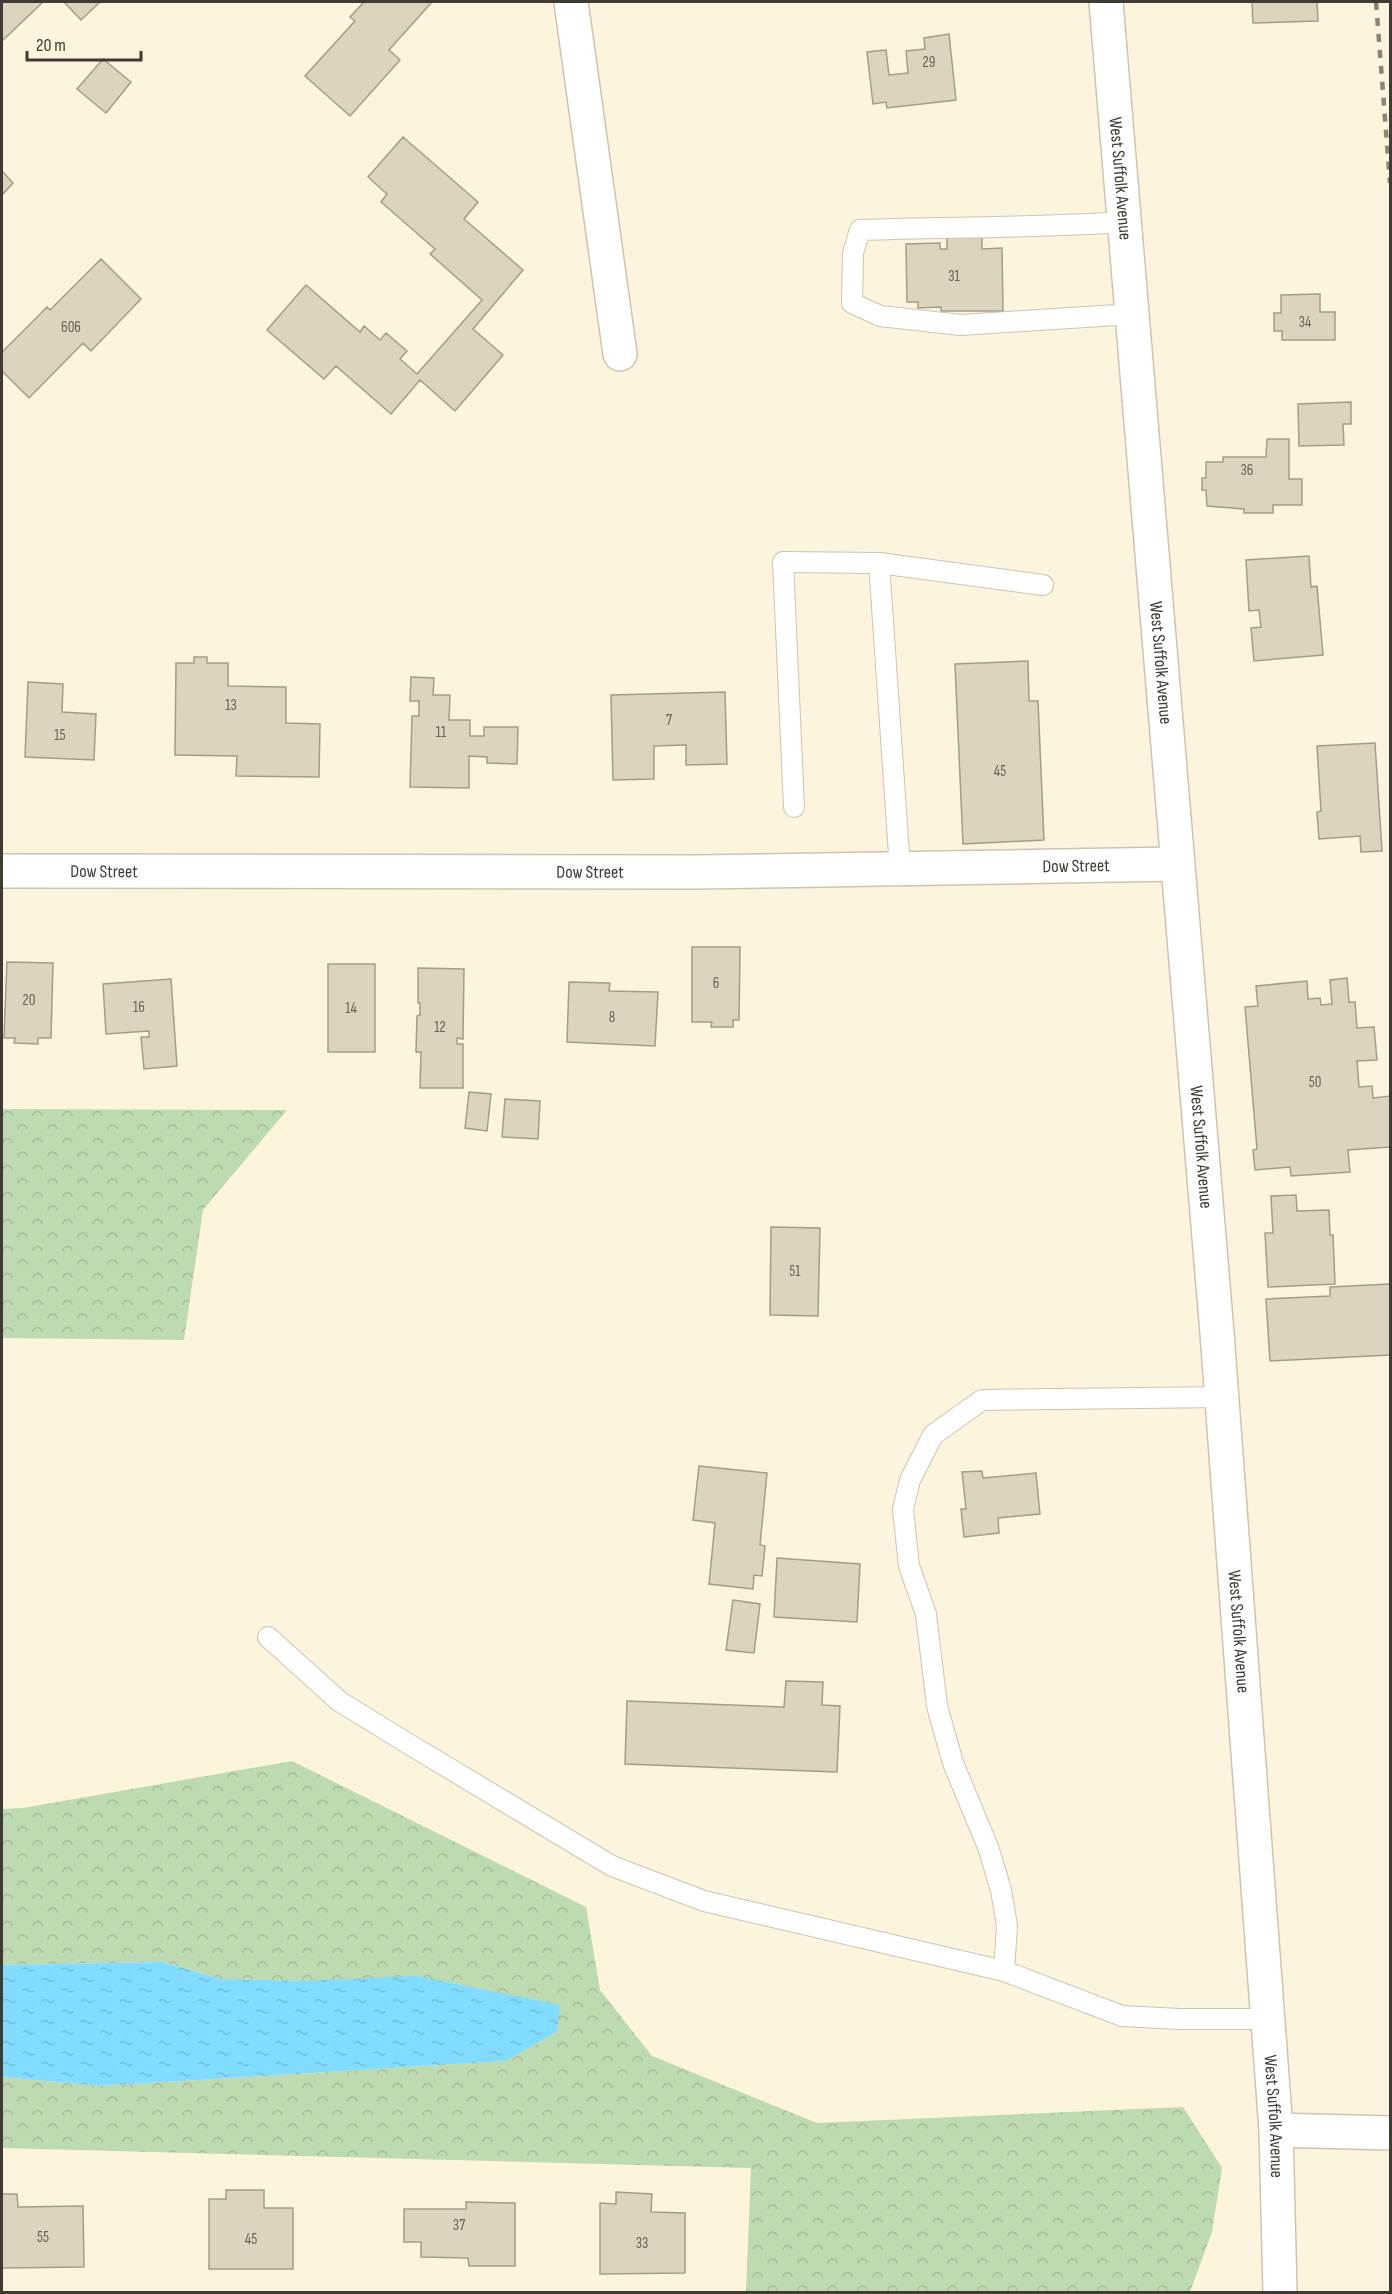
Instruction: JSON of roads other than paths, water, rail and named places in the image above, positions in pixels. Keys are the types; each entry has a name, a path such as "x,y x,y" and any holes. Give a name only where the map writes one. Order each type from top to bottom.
{"main road":[{"path":"571,2 620,354"},
{"name":"West Suffolk Avenue","path":"1106,2 1221,1397 1276,2130 1280,2292"},
{"name":"Dow Street","path":"2,871 697,872 1177,864"},
{"path":"1276,2130 1390,2133"}],"lane":[{"path":"1124,222 1067,226 969,226 860,230 853,253 852,303 880,316 961,325 1132,314"},
{"path":"794,807 783,562 879,563 1043,585"},
{"path":"879,563 900,869"},
{"path":"1004,1971 1007,1926 1001,1890 988,1846 952,1763 938,1706 926,1614 909,1566 903,1509 910,1480 933,1436 982,1400 1221,1397"},
{"path":"268,1638 339,1701 612,1866 704,1901 1004,1971 1122,2016 1267,2019"}],"water":[{"path":"163,1962 220,1979 306,1981 416,1976 560,2005 557,2032 506,2061 101,2086 2,2077 2,1965"}],"railway":[{"path":"1376,2 1390,183"}]}
